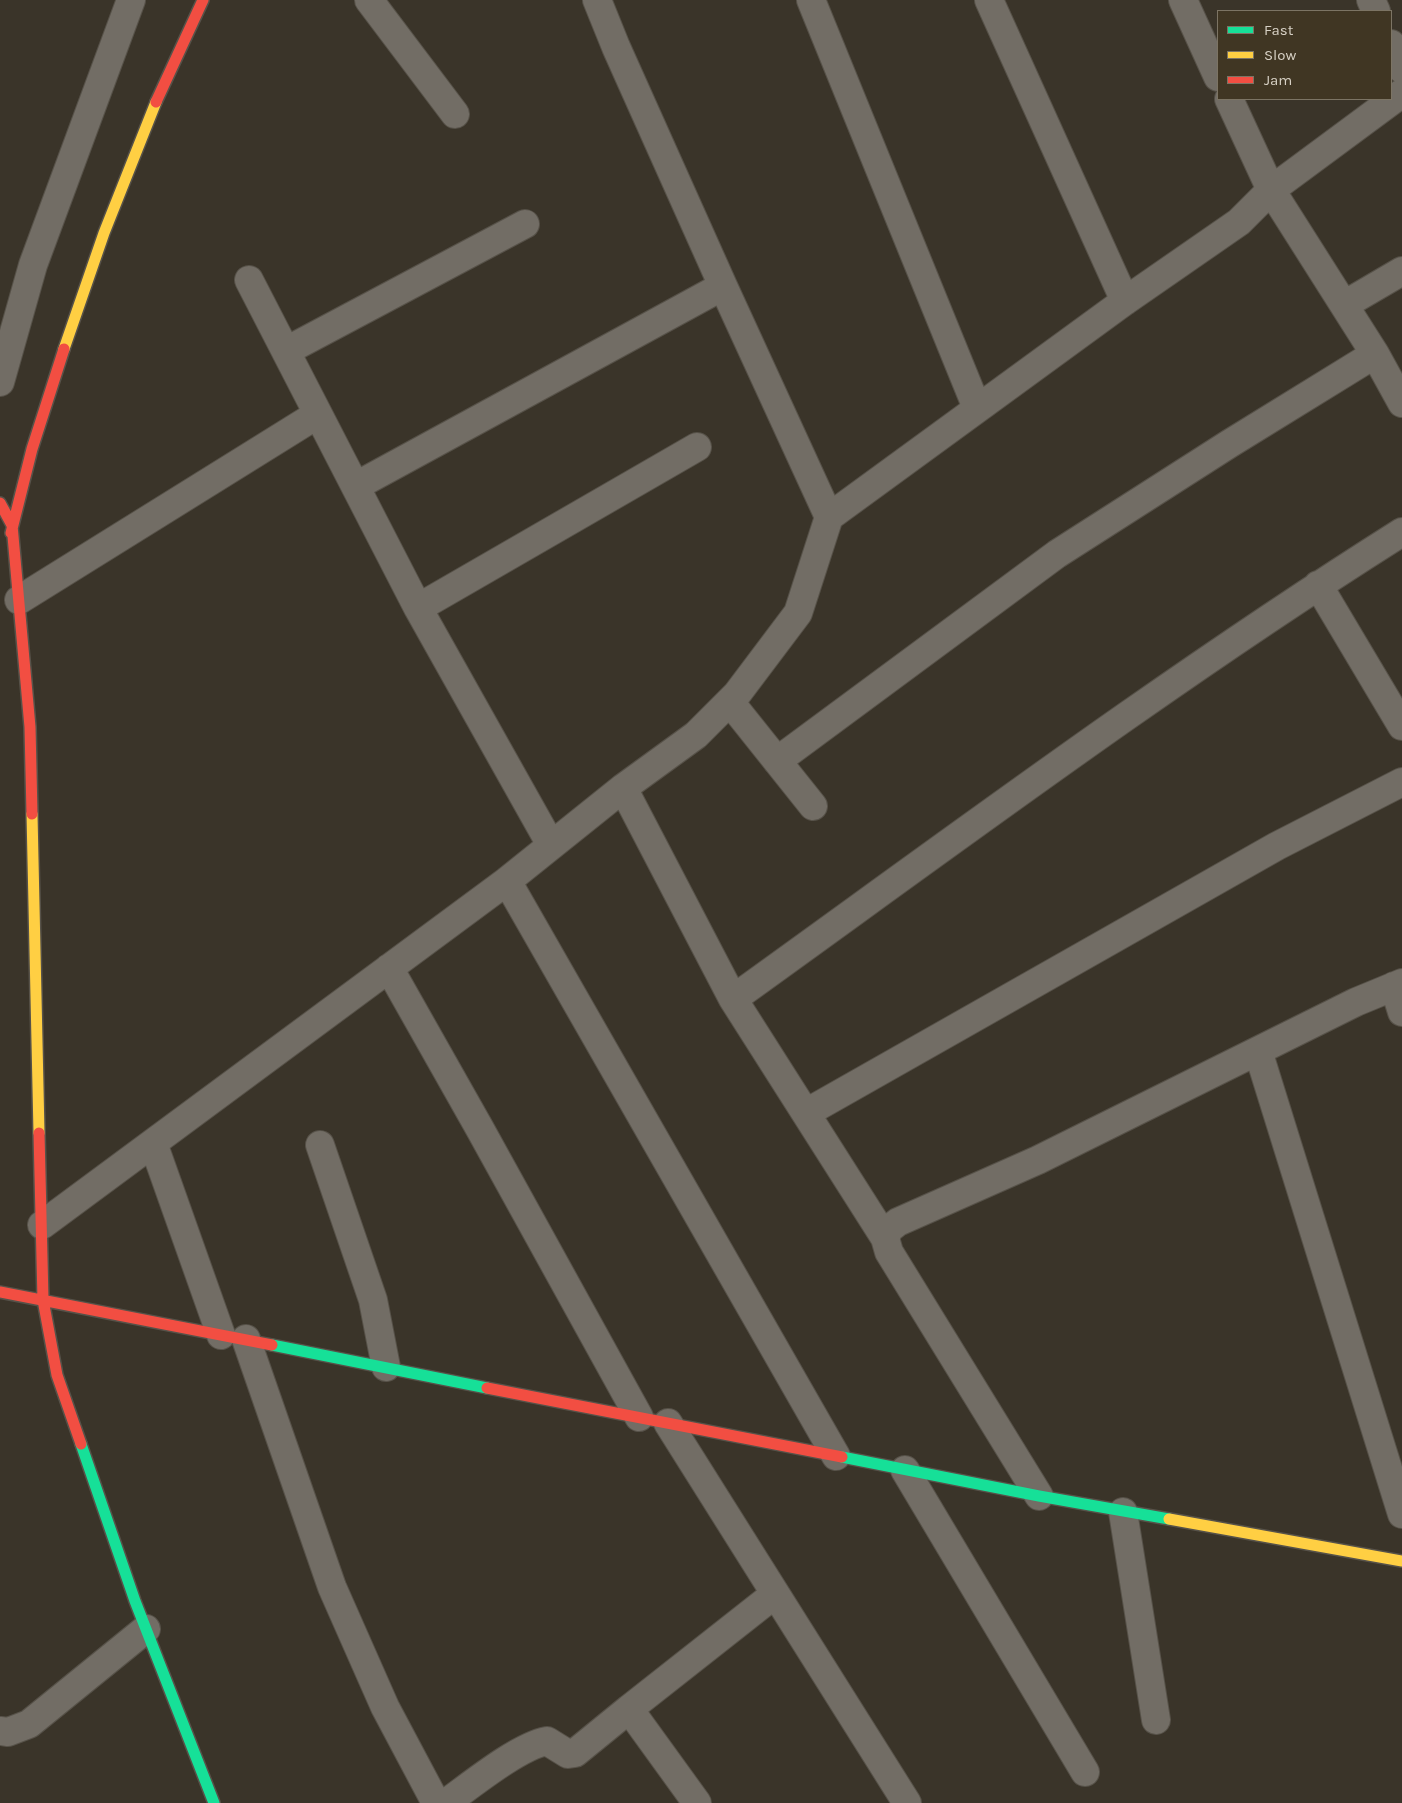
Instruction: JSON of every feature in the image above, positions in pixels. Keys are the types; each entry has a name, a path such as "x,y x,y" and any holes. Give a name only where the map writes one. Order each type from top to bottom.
{"street":[{"path":"0,382 33,265 131,0"},
{"path":"4,564 12,525 44,406 104,232 126,174 180,46 203,0"},
{"path":"369,0 455,114"},
{"path":"597,0 616,48 829,517"},
{"path":"811,0 977,408"},
{"path":"989,0 1125,301"},
{"path":"1183,0 1217,74"},
{"path":"1392,46 1402,69"},
{"path":"42,1225 507,881 623,788 696,735 737,694 798,613 829,517 1125,301 1239,222 1271,190 1402,93"},
{"path":"1229,100 1271,190 1375,354 1402,403"},
{"path":"286,351 525,224"},
{"path":"1344,305 1402,271"},
{"path":"249,280 418,608 551,845"},
{"path":"356,486 723,286"},
{"path":"777,761 1057,554 1229,444 1375,354"},
{"path":"19,600 318,414"},
{"path":"418,608 697,447"},
{"path":"0,503 12,525 30,727 43,1300 57,1375 135,1601 214,1803"},
{"path":"733,999 1190,672 1318,585 1402,532"},
{"path":"1318,585 1402,726"},
{"path":"730,702 813,806"},
{"path":"806,1114 1278,846 1402,782"},
{"path":"623,788 733,999 885,1238 889,1252 1039,1496"},
{"path":"507,881 836,1456"},
{"path":"389,968 639,1417"},
{"path":"885,1238 889,1228 898,1222 1038,1160 1356,1002 1398,984 1402,1012"},
{"path":"1258,1050 1402,1514"},
{"path":"153,1142 234,1337 332,1587 385,1707 436,1803"},
{"path":"320,1145 373,1300 386,1367"},
{"path":"0,1292 1039,1496 1402,1561"},
{"path":"668,1423 908,1803"},
{"path":"905,1470 1085,1772"},
{"path":"1124,1512 1156,1720"},
{"path":"446,1803 475,1795 523,1750 538,1743 547,1742 568,1754 575,1753 775,1594"},
{"path":"0,1731 8,1732 29,1724 146,1629"},
{"path":"629,1709 697,1803"}],"traffic: fast":[{"path":"272,1345 487,1388"},
{"path":"81,1444 135,1601 214,1803"},
{"path":"842,1457 1039,1496 1169,1519"}],"traffic: slow":[{"path":"64,349 104,233 156,102"},
{"path":"32,814 39,1133"},
{"path":"1169,1519 1402,1561"}],"traffic: jam":[{"path":"156,102 203,0"},
{"path":"11,533 32,449 64,349"},
{"path":"0,503 12,525 30,727 32,814"},
{"path":"39,1133 43,1300 57,1375 81,1444"},
{"path":"0,1292 272,1345"},
{"path":"487,1388 842,1457"}]}
